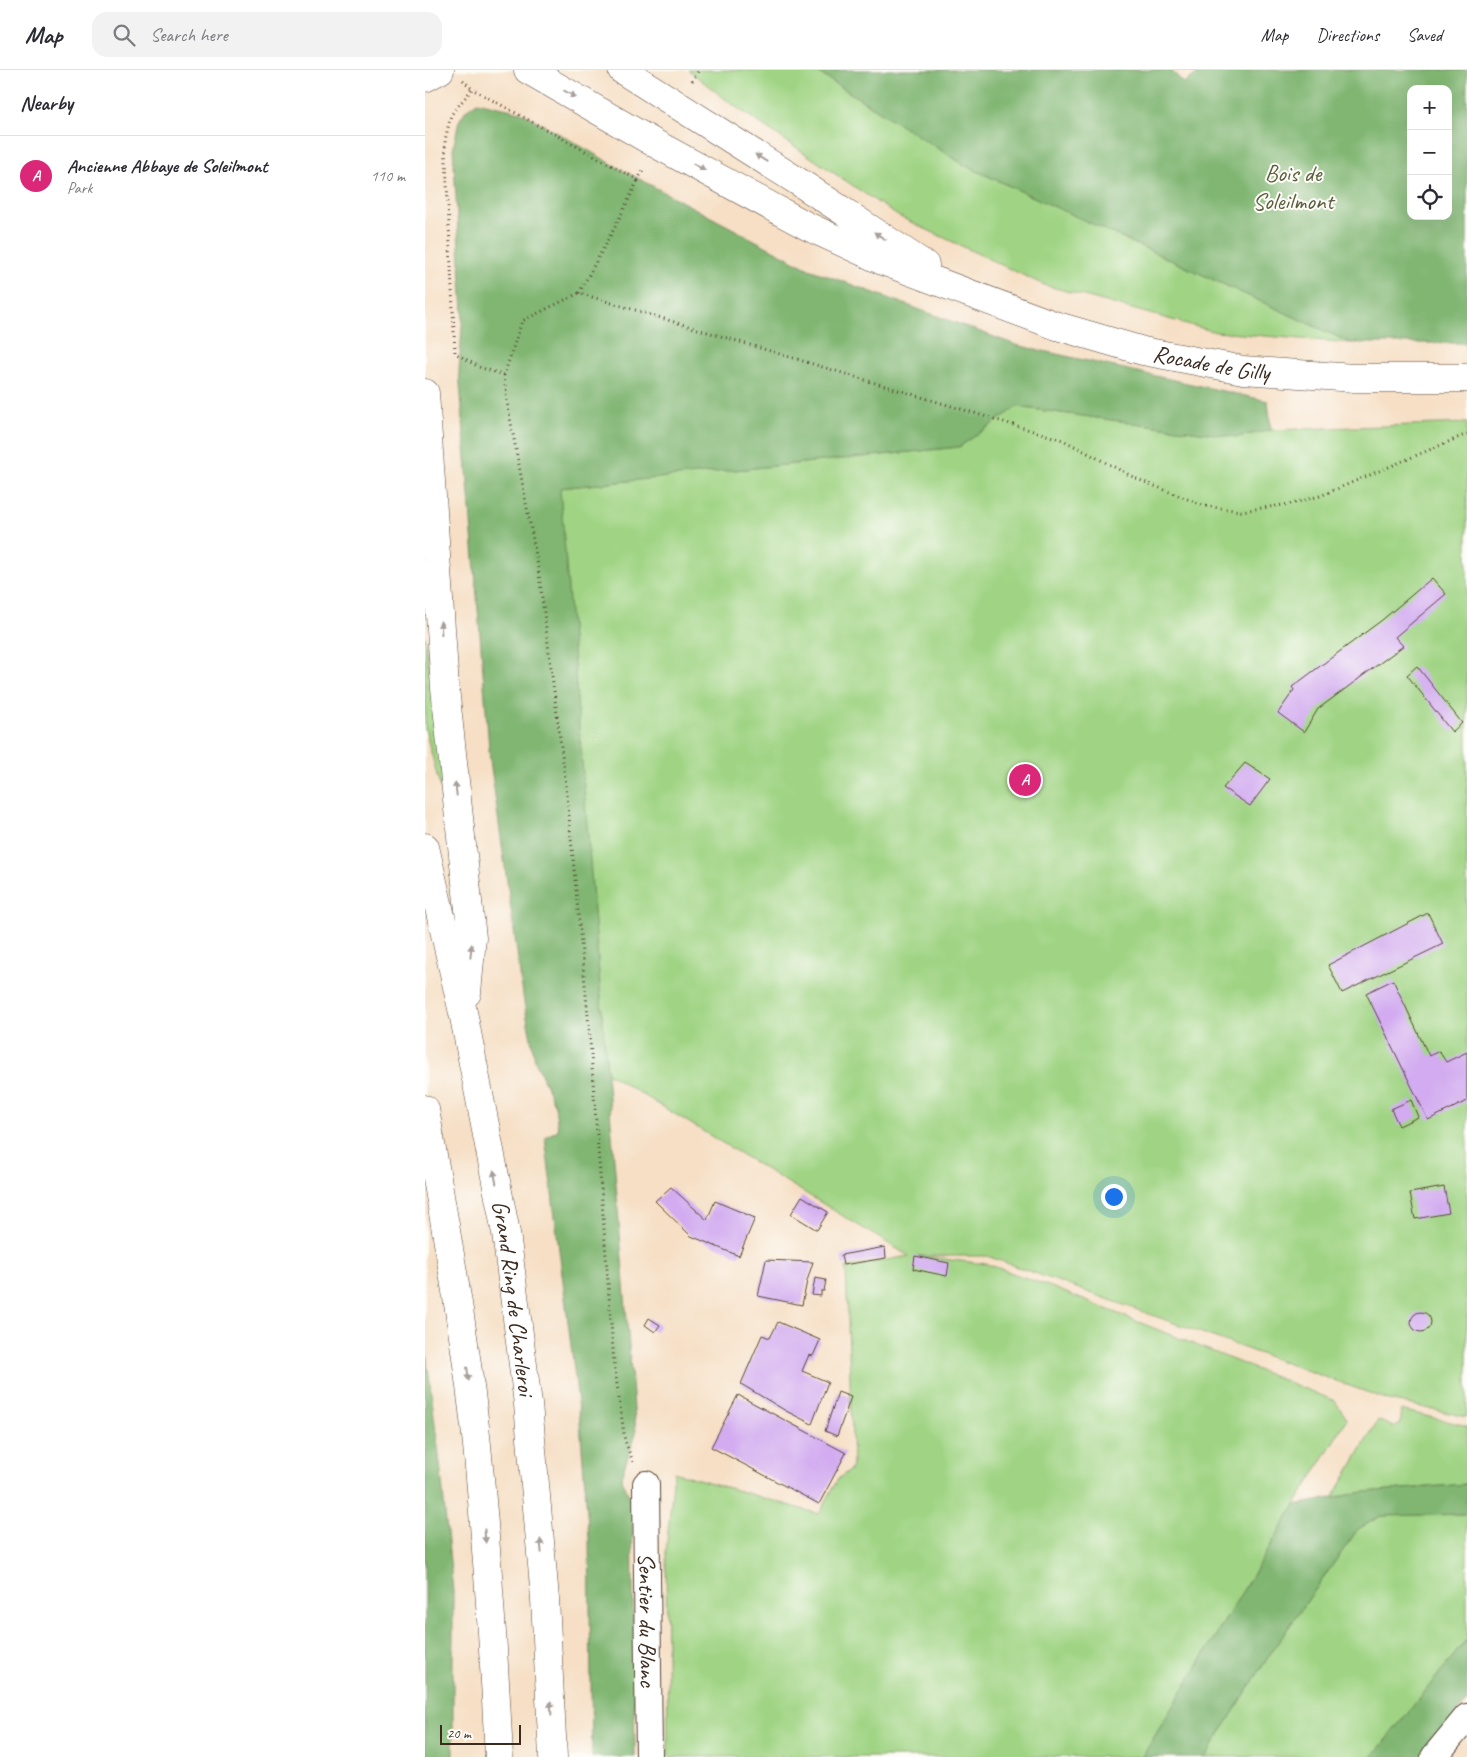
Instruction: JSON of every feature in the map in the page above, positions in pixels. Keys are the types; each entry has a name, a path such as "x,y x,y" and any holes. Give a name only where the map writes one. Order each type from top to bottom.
{"main road":[{"path":"425,78 440,70"},
{"path":"528,70 656,144 807,226 885,262 965,291"},
{"path":"622,70 965,291"},
{"name":"Rocade de Gilly","path":"965,291 1054,325 1143,351 1243,370 1354,378 1467,378"},
{"path":"425,393 445,688 472,938 464,1017"},
{"name":"Grand Ring de Charleroi","path":"425,847 464,1017 506,1233 528,1404 545,1599 553,1757"},
{"path":"425,1109 461,1326 477,1443 491,1608 499,1757"},
{"path":"425,1214 461,1326"}],"street":[{"name":"Sentier du Blanc","path":"646,1484 649,1757"},
{"path":"1434,1757 1467,1716"}],"path":[{"path":"677,104 699,70"},
{"path":"504,376 479,367 455,353 445,140 451,115 472,89 638,180"},
{"path":"646,1484 635,1466 625,1441 615,1372 589,1027 566,785 539,566 507,402 504,376 522,320 579,293 616,225 656,144"},
{"path":"579,293 1063,440 1137,479 1205,506 1241,511 1290,504 1320,496 1467,434"}],"green space":[{"path":"688,70 814,70 966,166 1351,343 1216,332 1044,285 898,216 733,105"},
{"name":"Bois de Soleilmont","path":"814,70 1171,70 1184,83 1203,70 1467,70 1467,343 1351,343 966,166"},
{"path":"477,102 521,112 626,172 809,269 1016,345 1268,401 1271,430 1237,437 1017,407 959,447 560,488 636,1433 621,1477 632,1503 635,1757 592,1757 589,1538 579,1410 545,1137 558,1130 555,1106 535,1060 524,1002 490,760 459,371 463,312 453,149 459,121 466,110"},
{"path":"1017,407 1237,437 1271,430 1467,423 1467,1417 1389,1400 987,1256 917,1256 987,1264 1054,1288 1335,1401 1347,1419 1142,1757 668,1757 666,1552 674,1472 819,1514 838,1479 850,1470 853,1464 846,1267 909,1256 607,1073 559,488 959,447"},
{"path":"425,636 445,790 441,790 425,729"},
{"path":"425,1343 453,1591 453,1757 425,1757"},
{"path":"1401,1410 1467,1426 1467,1484 1364,1492 1333,1498 1378,1420 1393,1427 1401,1423"},
{"path":"1467,1484 1467,1514 1381,1516 1358,1529 1274,1648 1205,1757 1142,1757 1295,1505 1364,1492"},
{"path":"1467,1514 1467,1639 1372,1757 1205,1757 1274,1648 1358,1529 1381,1516"},
{"path":"1467,1639 1467,1701 1421,1757 1372,1757"}],"building":[{"path":"1432,578 1446,594 1395,637 1403,646 1318,709 1304,732 1278,713 1294,690 1292,687 1382,620"},
{"path":"1417,666 1462,723 1452,732 1407,675"},
{"path":"1245,763 1270,779 1250,806 1223,788"},
{"path":"1428,913 1443,944 1342,993 1328,965"},
{"path":"1393,980 1429,1056 1439,1051 1446,1062 1467,1052 1467,1101 1428,1120 1366,993"},
{"path":"1411,1100 1418,1117 1399,1126 1391,1109"},
{"path":"671,1187 707,1220 715,1201 755,1218 739,1256 691,1236 655,1201"},
{"path":"1444,1187 1449,1213 1415,1219 1410,1193"},
{"path":"802,1196 828,1212 817,1230 791,1214"},
{"path":"885,1247 886,1258 843,1265 841,1255"},
{"path":"915,1256 949,1263 947,1276 913,1269"},
{"path":"766,1260 813,1262 802,1305 758,1296"},
{"path":"815,1278 826,1280 821,1296 812,1295"},
{"path":"1417,1312 1425,1312 1431,1318 1431,1326 1425,1332 1417,1332 1411,1326 1411,1318"},
{"path":"649,1318 660,1325 655,1332 645,1325"},
{"path":"778,1322 820,1340 813,1356 809,1355 802,1371 828,1382 812,1424 741,1384 762,1335 770,1338"},
{"path":"838,1392 851,1397 837,1436 825,1431"},
{"path":"738,1395 846,1453 819,1504 711,1447"}],"place":[{"name":"Ancienne Abbaye de Soleilmont","path":"1025,780"}]}
